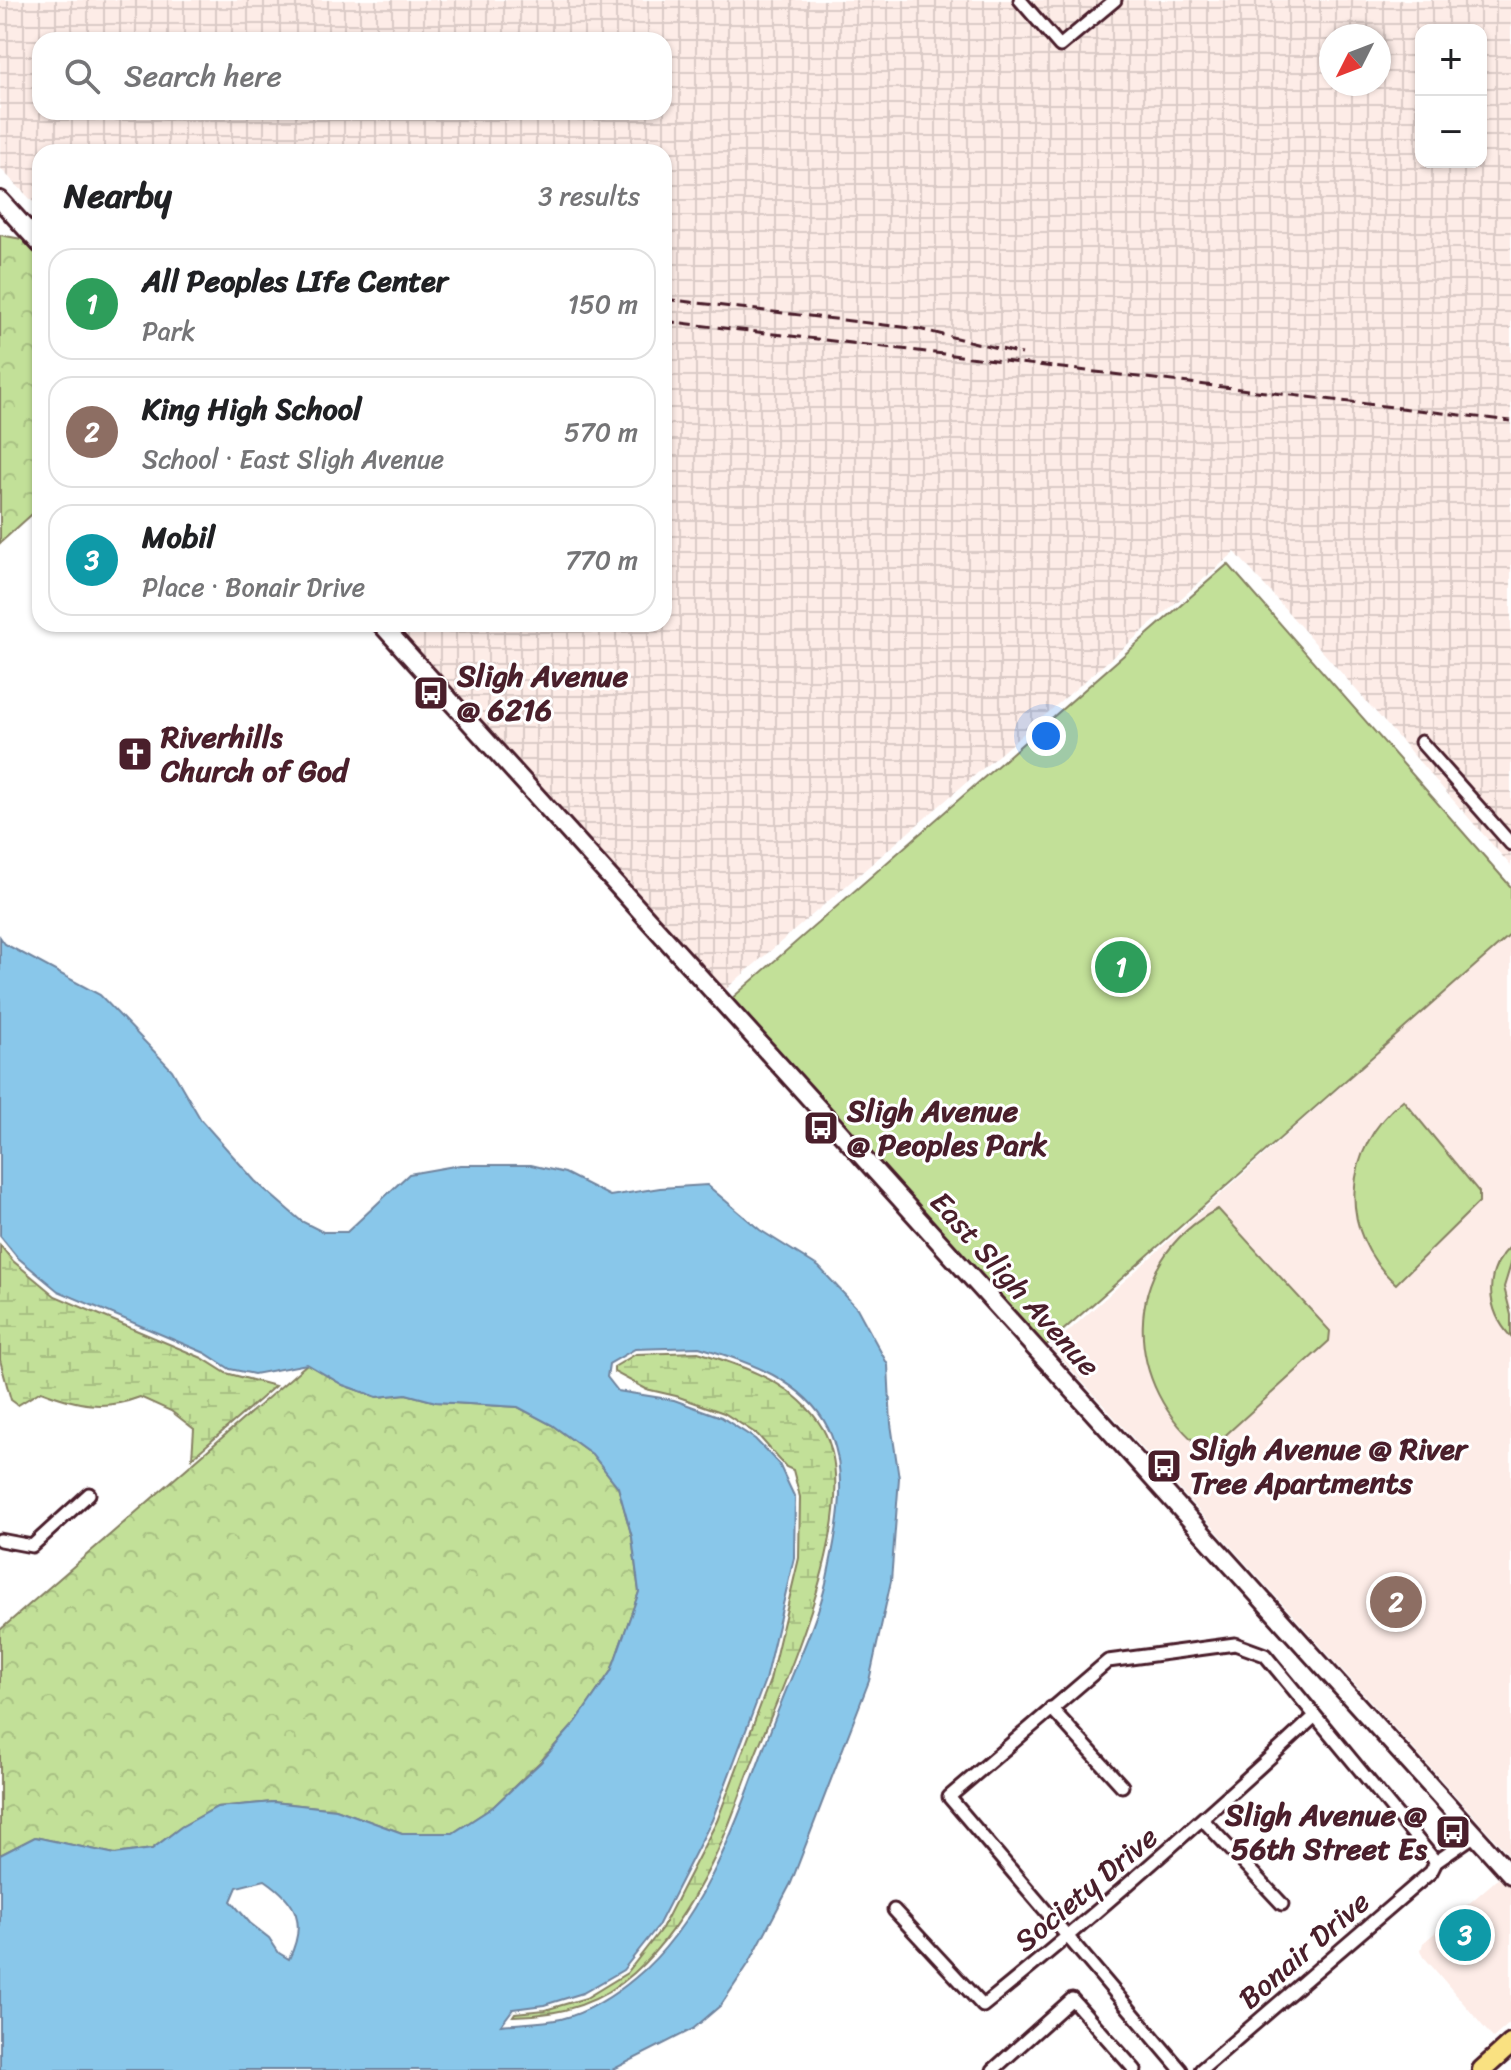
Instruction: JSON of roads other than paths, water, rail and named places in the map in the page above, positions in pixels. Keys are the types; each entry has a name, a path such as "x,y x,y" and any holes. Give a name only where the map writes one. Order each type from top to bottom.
{"main road":[{"path":"1482,2070 1511,2044"}],"street":[{"path":"1020,0 1060,46 1115,0"},
{"path":"0,200 32,235"},
{"name":"East Sligh Avenue","path":"388,632 1511,1875"},
{"path":"1421,742 1511,844"},
{"path":"0,1540 32,1546 89,1494"},
{"path":"1181,2070 949,1797 1108,1661 1235,1644 1265,1655 1436,1862"},
{"path":"1051,1708 1122,1786"},
{"name":"Society Drive","path":"894,1910 983,2006 1069,1937 1203,1820 1314,1717"},
{"path":"1203,1820 1282,1904"},
{"name":"Bonair Drive","path":"1201,2070 1431,1872 1436,1862 1475,1835"},
{"path":"993,2070 1072,1999 1135,2070"}],"water":[{"path":"0,937 5,944 100,995 172,1070 201,1120 255,1181 301,1221 323,1232 347,1232 409,1174 460,1165 531,1165 565,1173 610,1196 707,1185 760,1230 819,1267 857,1308 888,1365 891,1424 899,1478 891,1581 869,1681 791,1883 749,1963 721,2005 693,2029 612,2070 0,2070 0,1855 35,1837 115,1854 152,1849 181,1827 217,1807 273,1802 336,1809 402,1833 453,1833 493,1807 541,1762 576,1722 611,1671 639,1592 632,1537 618,1487 592,1454 552,1425 518,1407 436,1402 406,1394 377,1397 343,1385 307,1364 254,1374 230,1369 205,1353 58,1291 17,1257 0,1236","holes":["699,1347 755,1366 789,1385 818,1411 828,1428 835,1446 840,1485 837,1526 822,1597 740,1813 706,1887 686,1921 662,1952 635,1978 600,2003 561,2019 501,2025 513,2009 544,2005 583,1993 623,1970 658,1926 712,1820 765,1680 794,1558 795,1498 779,1464 755,1439 721,1417 674,1400 618,1391 607,1377 609,1364 635,1349","265,1880 285,1896 296,1914 297,1934 289,1959 279,1953 269,1938 250,1923 231,1901 237,1887"]}],"railway":[{"path":"672,300 919,329 1022,354"},
{"path":"672,322 1511,421"}],"place":[{"name":"Sligh Avenue @ 6216","path":"431,693"},
{"name":"Riverhills Church of God","path":"135,754"},
{"name":"All Peoples LIfe Center","path":"1121,967"},
{"name":"Sligh Avenue @ Peoples Park","path":"821,1128"},
{"name":"Sligh Avenue @ River Tree Apartments","path":"1164,1466"},
{"name":"King High School","path":"1396,1602"},
{"name":"Sligh Avenue @ 56th Street Es","path":"1453,1832"},
{"name":"Mobil","path":"1465,1935"}]}
